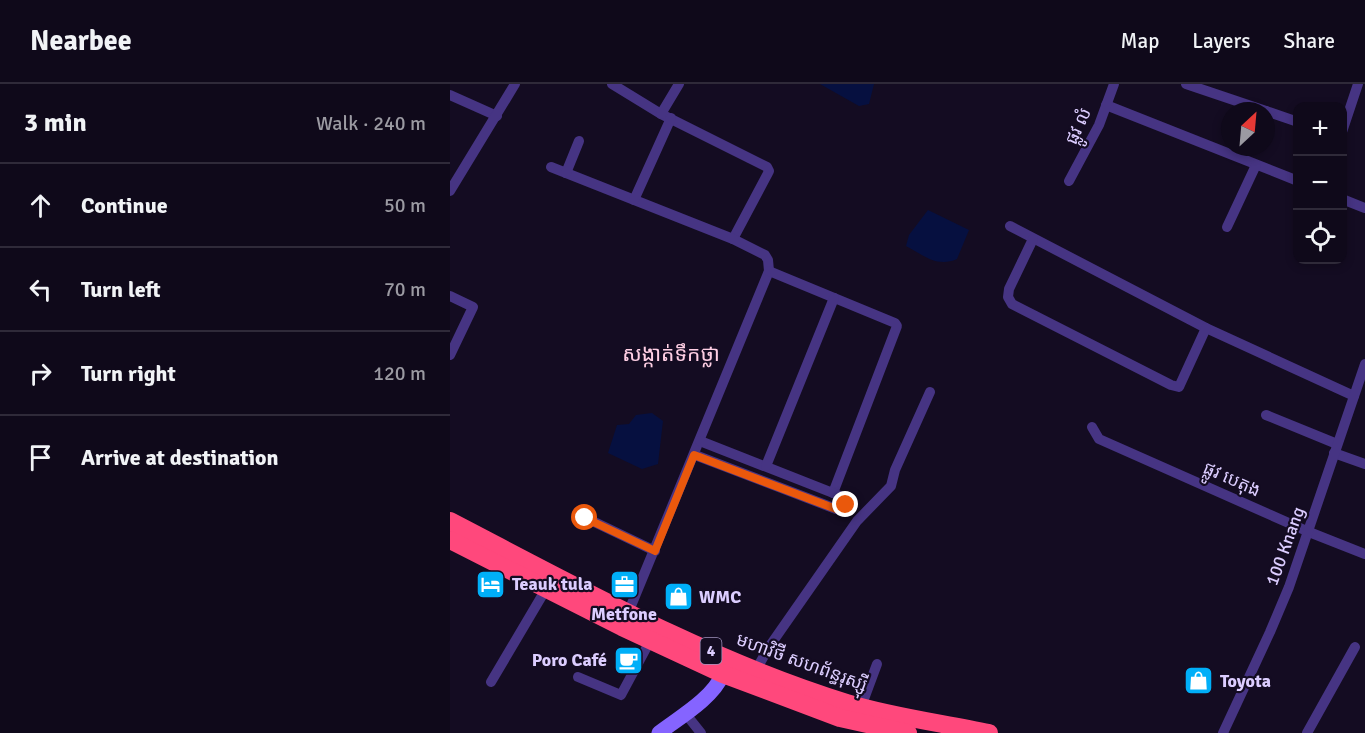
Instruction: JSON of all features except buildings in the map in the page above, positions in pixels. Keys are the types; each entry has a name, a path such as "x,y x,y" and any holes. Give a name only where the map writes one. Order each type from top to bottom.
{"highway":[{"name":"មហាវិថី សហព័ន្ធរុស្ស៊ី","path":"450,521 626,620 650,641 723,675 840,718 908,733"},
{"name":"មហាវិថី សហព័ន្ធរុស្ស៊ី","path":"450,540 546,589 756,670 861,707 989,733"}],"street":[{"path":"450,191 515,84"},
{"path":"612,84 666,116 767,167 769,171 733,239"},
{"path":"634,200 679,84"},
{"name":"ផ្លូវ លំ","path":"1069,181 1099,125 1114,84"},
{"path":"1186,84 1239,102"},
{"path":"1347,123 1360,98 1358,84"},
{"path":"450,95 497,116"},
{"path":"1106,105 1293,179"},
{"path":"1275,114 1293,120"},
{"path":"566,173 579,141"},
{"path":"1227,226 1256,165"},
{"path":"551,167 733,239 765,255 768,260 769,271 626,620"},
{"path":"1347,201 1365,208"},
{"path":"1010,226 1206,328 1354,396"},
{"path":"1033,239 1009,289 1008,297 1012,304 1179,387 1206,328"},
{"path":"769,271 895,323 897,326 833,493"},
{"path":"450,296 473,307 450,355"},
{"path":"766,466 834,298"},
{"name":"100 Knang","path":"1223,733 1270,632 1309,532 1335,448 1364,372"},
{"path":"756,670 769,647 857,521 891,486 895,470 930,392"},
{"path":"1266,415 1365,464"},
{"name":"ផ្លូវ បេតុង","path":"1092,427 1100,439 1309,532 1365,554"},
{"path":"694,455 836,509 844,508 846,505 844,498 833,493 700,441"},
{"path":"585,518 655,551"},
{"path":"491,682 546,589"},
{"path":"578,677 621,695 650,641"},
{"path":"1307,733 1355,647"},
{"path":"861,707 877,664"},
{"path":"659,733 719,683 723,675"},
{"path":"685,713 701,733"}],"shaded area":[{"path":"820,84 874,84 869,104 859,106"},
{"path":"928,210 969,230 957,259 937,261 906,246 909,235"},
{"path":"652,413 663,421 658,464 642,469 608,453 617,425 629,424 636,415"}],"place":[{"name":"Teauk tula","path":"491,584"},
{"name":"Metfone","path":"624,585"},
{"name":"WMC","path":"678,597"},
{"name":"Poro Café","path":"628,660"},
{"name":"Toyota","path":"1199,681"}],"district":[{"name":"សង្កាត់ទឹកថ្លា","path":"671,354"}],"route":[{"path":"585,518 655,551 694,455 836,509 842,510 846,505"}]}
